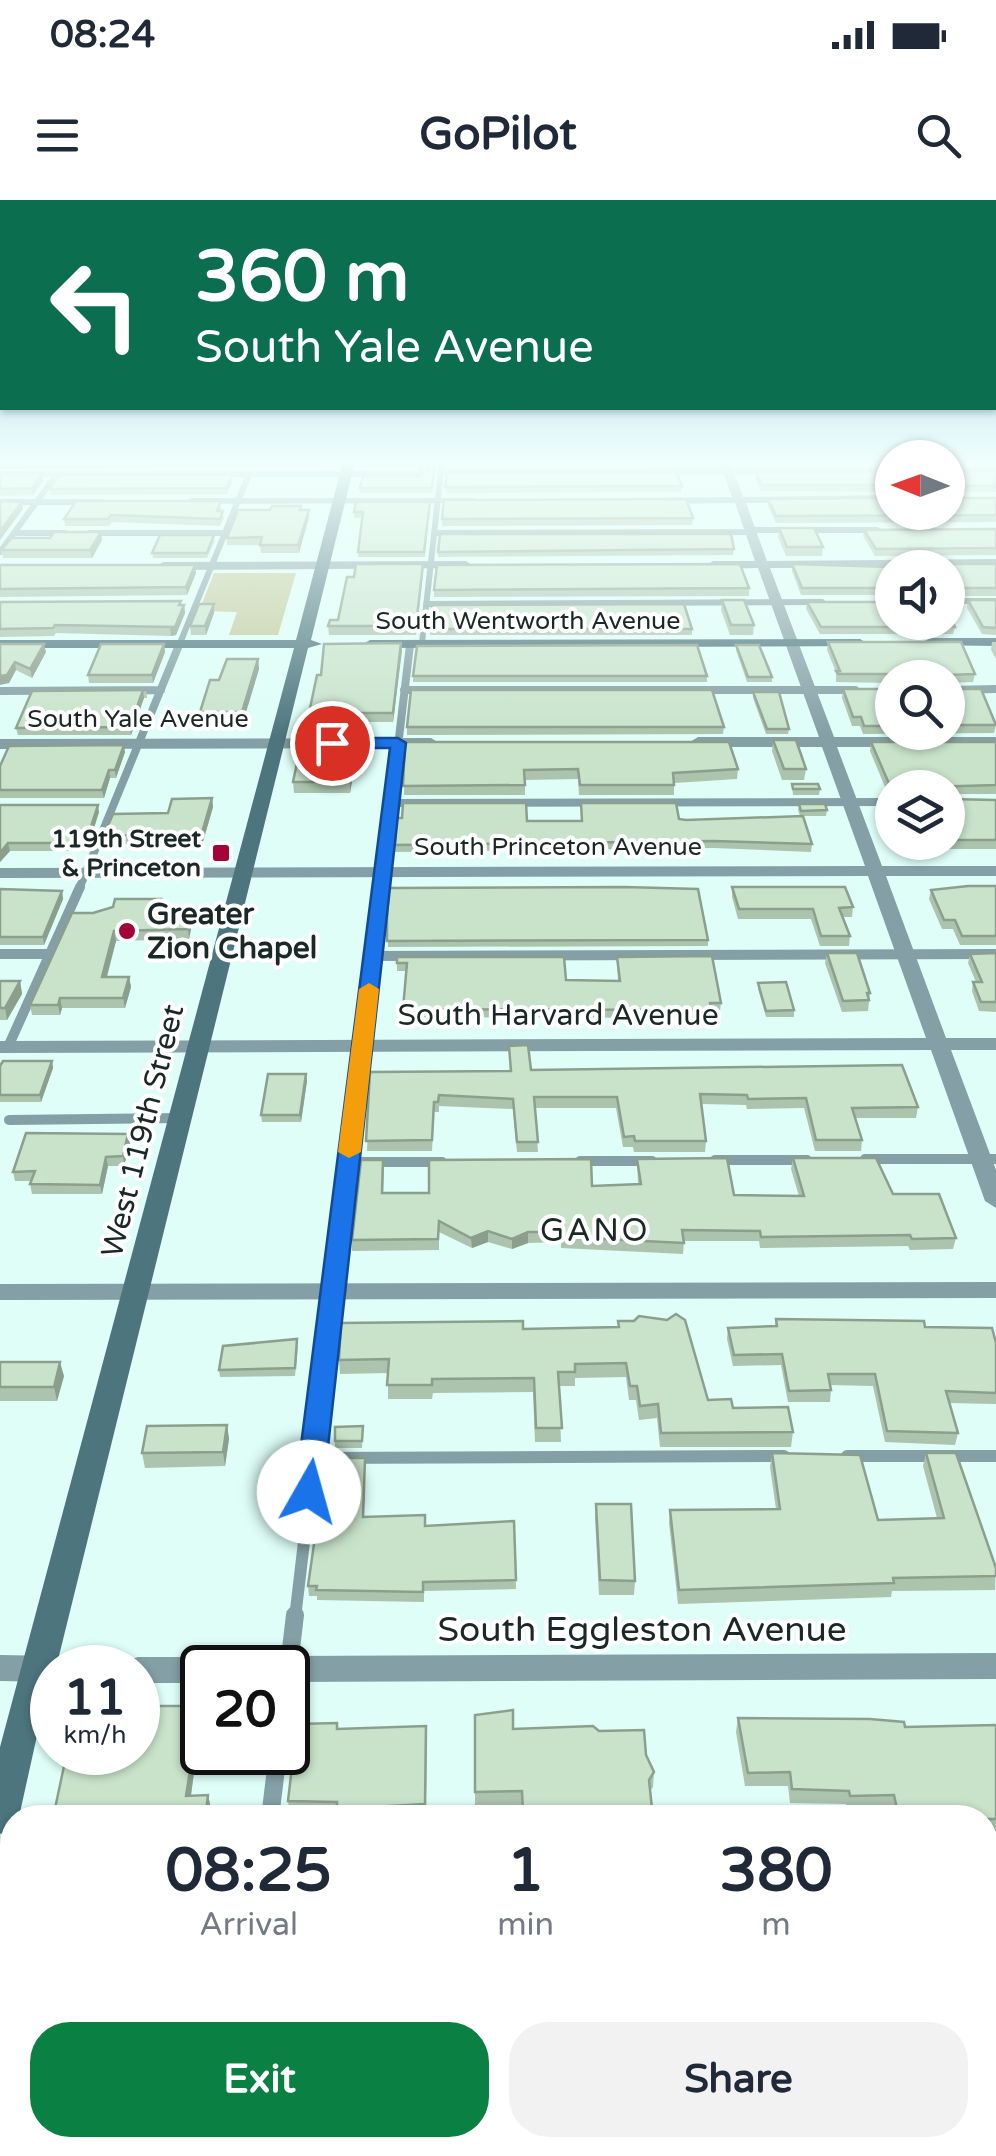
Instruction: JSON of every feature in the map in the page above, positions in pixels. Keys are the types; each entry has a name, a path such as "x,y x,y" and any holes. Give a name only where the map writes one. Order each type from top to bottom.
{"street":[{"name":"West 119th Street","path":"51,1645 198,1046 326,553"},
{"path":"758,553 939,1044 988,1159 996,1201"},
{"path":"704,565 996,563"},
{"path":"154,566 489,565"},
{"name":"South Wentworth Avenue","path":"357,644 886,642"},
{"path":"904,642 996,642"},
{"name":"South Wentworth Avenue","path":"0,644 340,644"},
{"path":"687,742 996,742"},
{"name":"South Yale Avenue","path":"0,744 456,743"},
{"name":"South Princeton Avenue","path":"0,873 996,871"},
{"name":"South Harvard Avenue","path":"4,1047 996,1044"},
{"path":"0,1292 996,1290"},
{"name":"South Eggleston Avenue","path":"310,1671 996,1666"},
{"path":"0,1668 30,1669"},
{"name":"West 119th Street","path":"3,1805 30,1718"}],"lane":[{"path":"4,1047 86,873 216,553"},
{"path":"291,1645 404,690 426,604 432,553"},
{"path":"965,602 996,601"},
{"path":"177,602 196,602"},
{"path":"426,604 835,602"},
{"path":"0,691 161,690"},
{"path":"404,690 861,690"},
{"path":"965,690 996,690"},
{"path":"391,803 875,802"},
{"path":"94,805 113,805"},
{"path":"0,954 49,954"},
{"path":"373,956 996,954"},
{"path":"9,1120 180,1118"},
{"path":"844,1160 988,1159"},
{"path":"566,1161 666,1160"},
{"path":"706,1160 824,1160"},
{"path":"348,1162 447,1162"},
{"path":"313,1458 801,1456"},
{"path":"840,1456 996,1456"},
{"path":"272,1805 275,1775"}],"green space":[{"path":"214,573 296,573 278,635 229,635 237,612 199,611"}],"building":[{"path":"356,564 423,564 416,626 328,626 330,620 338,620 347,577 354,577"},
{"path":"740,564 749,588 434,590 437,565"},
{"path":"792,564 875,567 875,588 802,588"},
{"path":"965,564 996,564 996,588 965,588"},
{"path":"0,565 195,565 186,587 0,589"},
{"path":"722,600 744,600 754,625 731,625"},
{"path":"968,600 996,600 996,628 983,627"},
{"path":"181,601 179,605 184,605 175,627 55,625 0,629 0,602"},
{"path":"807,602 875,602 875,627 821,627"},
{"path":"199,604 214,604 205,626 190,626"},
{"path":"684,604 692,629 430,629 432,605"},
{"path":"828,642 961,642 975,674 965,674 965,660 875,660 875,674 836,671 840,671"},
{"path":"401,643 393,713 309,713 317,675 321,675 324,644"},
{"path":"0,644 44,644 30,669 15,662 7,675 0,676"},
{"path":"101,644 164,644 152,675 88,675"},
{"path":"697,645 707,676 413,676 417,646"},
{"path":"736,645 759,645 772,677 748,677"},
{"path":"227,659 258,659 242,712 200,712 210,680 219,680"},
{"path":"843,689 875,689 875,726 864,726 861,717 853,717"},
{"path":"965,689 981,689 996,725 965,725"},
{"path":"143,690 130,727 16,728 32,691"},
{"path":"411,690 712,690 724,727 407,727"},
{"path":"753,692 779,692 789,729 767,729"},
{"path":"773,740 796,740 806,769 784,769"},
{"path":"313,741 356,741 350,782 293,782 300,749"},
{"path":"405,742 729,742 738,769 673,773 674,785 580,785 578,769 524,770 525,785 403,786"},
{"path":"871,742 875,742 875,750 965,750 965,742 996,742 996,785 965,786 965,770 883,770"},
{"path":"124,745 102,790 0,790 0,766 9,746"},
{"path":"792,784 818,784 820,789 793,789"},
{"path":"212,798 201,836 104,835 113,814 168,813 172,799"},
{"path":"965,799 996,800 996,840 965,840"},
{"path":"403,803 526,803 527,821 582,821 581,803 676,803 679,819 686,820 803,816 812,844 714,841 395,845 396,818 402,818"},
{"path":"799,804 825,804 827,810 801,811"},
{"path":"0,805 98,805 88,836 81,836 79,843 8,843 0,853"},
{"path":"996,886 996,936 962,936 955,920 944,920 931,890"},
{"path":"732,887 845,887 853,907 839,908 850,936 821,936 813,909 739,909"},
{"path":"389,888 698,889 708,940 387,941"},
{"path":"0,889 62,891 43,937 0,937"},
{"path":"115,899 161,899 158,909 192,909 188,929 114,931 102,977 129,977 123,998 60,998 58,1005 30,1005 72,913 93,913 113,907"},
{"path":"827,953 857,953 869,1000 843,1001"},
{"path":"996,953 996,1002 981,1002 973,982 982,982 970,954"},
{"path":"712,956 721,1003 710,1003 711,1009 685,1010 403,1009 407,963 397,963 397,957 564,957 566,980 620,981 617,957"},
{"path":"0,981 20,981 5,1008 0,1008"},
{"path":"786,982 794,1010 766,1011 758,983"},
{"path":"528,1045 531,1070 902,1065 918,1107 852,1108 862,1140 816,1140 806,1098 748,1099 747,1095 700,1094 706,1141 635,1141 634,1136 624,1137 617,1097 534,1097 538,1142 517,1142 513,1099 439,1095 438,1102 434,1102 432,1140 366,1141 370,1072 511,1071 509,1046"},
{"path":"3,1061 52,1061 40,1095 0,1095"},
{"path":"268,1074 306,1074 300,1115 261,1115"},
{"path":"26,1133 128,1134 123,1156 106,1157 100,1185 30,1184 35,1171 13,1172"},
{"path":"727,1158 734,1195 804,1196 793,1158 876,1158 893,1194 939,1194 956,1238 761,1237 760,1231 682,1230 684,1243 562,1237 561,1232 528,1232 512,1239 488,1231 471,1238 439,1221 438,1239 352,1240 361,1160 383,1160 382,1193 429,1193 429,1160 591,1159 592,1186 641,1184 637,1159"},
{"path":"676,1314 685,1320 708,1400 731,1399 733,1408 788,1407 793,1432 661,1433 658,1404 640,1406 637,1386 630,1386 626,1363 575,1364 575,1372 558,1372 562,1428 536,1428 534,1378 432,1379 432,1385 387,1385 389,1359 339,1360 341,1323 523,1321 523,1329 619,1327 618,1321 634,1321 639,1316 667,1320"},
{"path":"776,1319 924,1321 925,1327 992,1328 996,1343 996,1393 946,1391 958,1433 887,1431 875,1374 828,1374 831,1390 789,1391 782,1354 734,1355 728,1328 777,1326"},
{"path":"297,1339 295,1368 219,1370 223,1346"},
{"path":"0,1362 60,1362 54,1387 0,1387"},
{"path":"227,1425 223,1452 142,1453 147,1426"},
{"path":"363,1426 362,1441 335,1441 335,1427"},
{"path":"772,1453 860,1455 878,1520 944,1518 926,1453 956,1453 996,1576 679,1590 670,1510 780,1509"},
{"path":"330,1458 365,1458 363,1517 425,1515 425,1526 514,1521 516,1580 423,1582 423,1592 316,1590 317,1586 308,1586 319,1509 325,1509"},
{"path":"596,1504 631,1504 635,1581 600,1580"},
{"path":"160,1706 180,1706 180,1775 189,1775 186,1796 208,1795 207,1805 56,1805 62,1775 160,1775"},
{"path":"513,1710 513,1729 593,1726 599,1731 644,1730 646,1755 654,1772 649,1780 652,1805 523,1805 522,1791 475,1792 475,1715"},
{"path":"738,1718 870,1719 904,1722 905,1727 996,1725 996,1805 896,1805 894,1795 850,1796 849,1791 792,1789 790,1772 748,1773"},
{"path":"337,1723 337,1729 426,1726 425,1804 288,1801 291,1775 310,1775 310,1724"}],"slow traffic":[{"path":"349,1152 369,989"}],"place":[{"name":"119th Street & Princeton","path":"221,853"},
{"name":"Greater Zion Chapel","path":"127,931"}],"district":[{"name":"GANO","path":"595,1231"}],"route":[{"path":"309,1492 398,743 332,743"}]}
